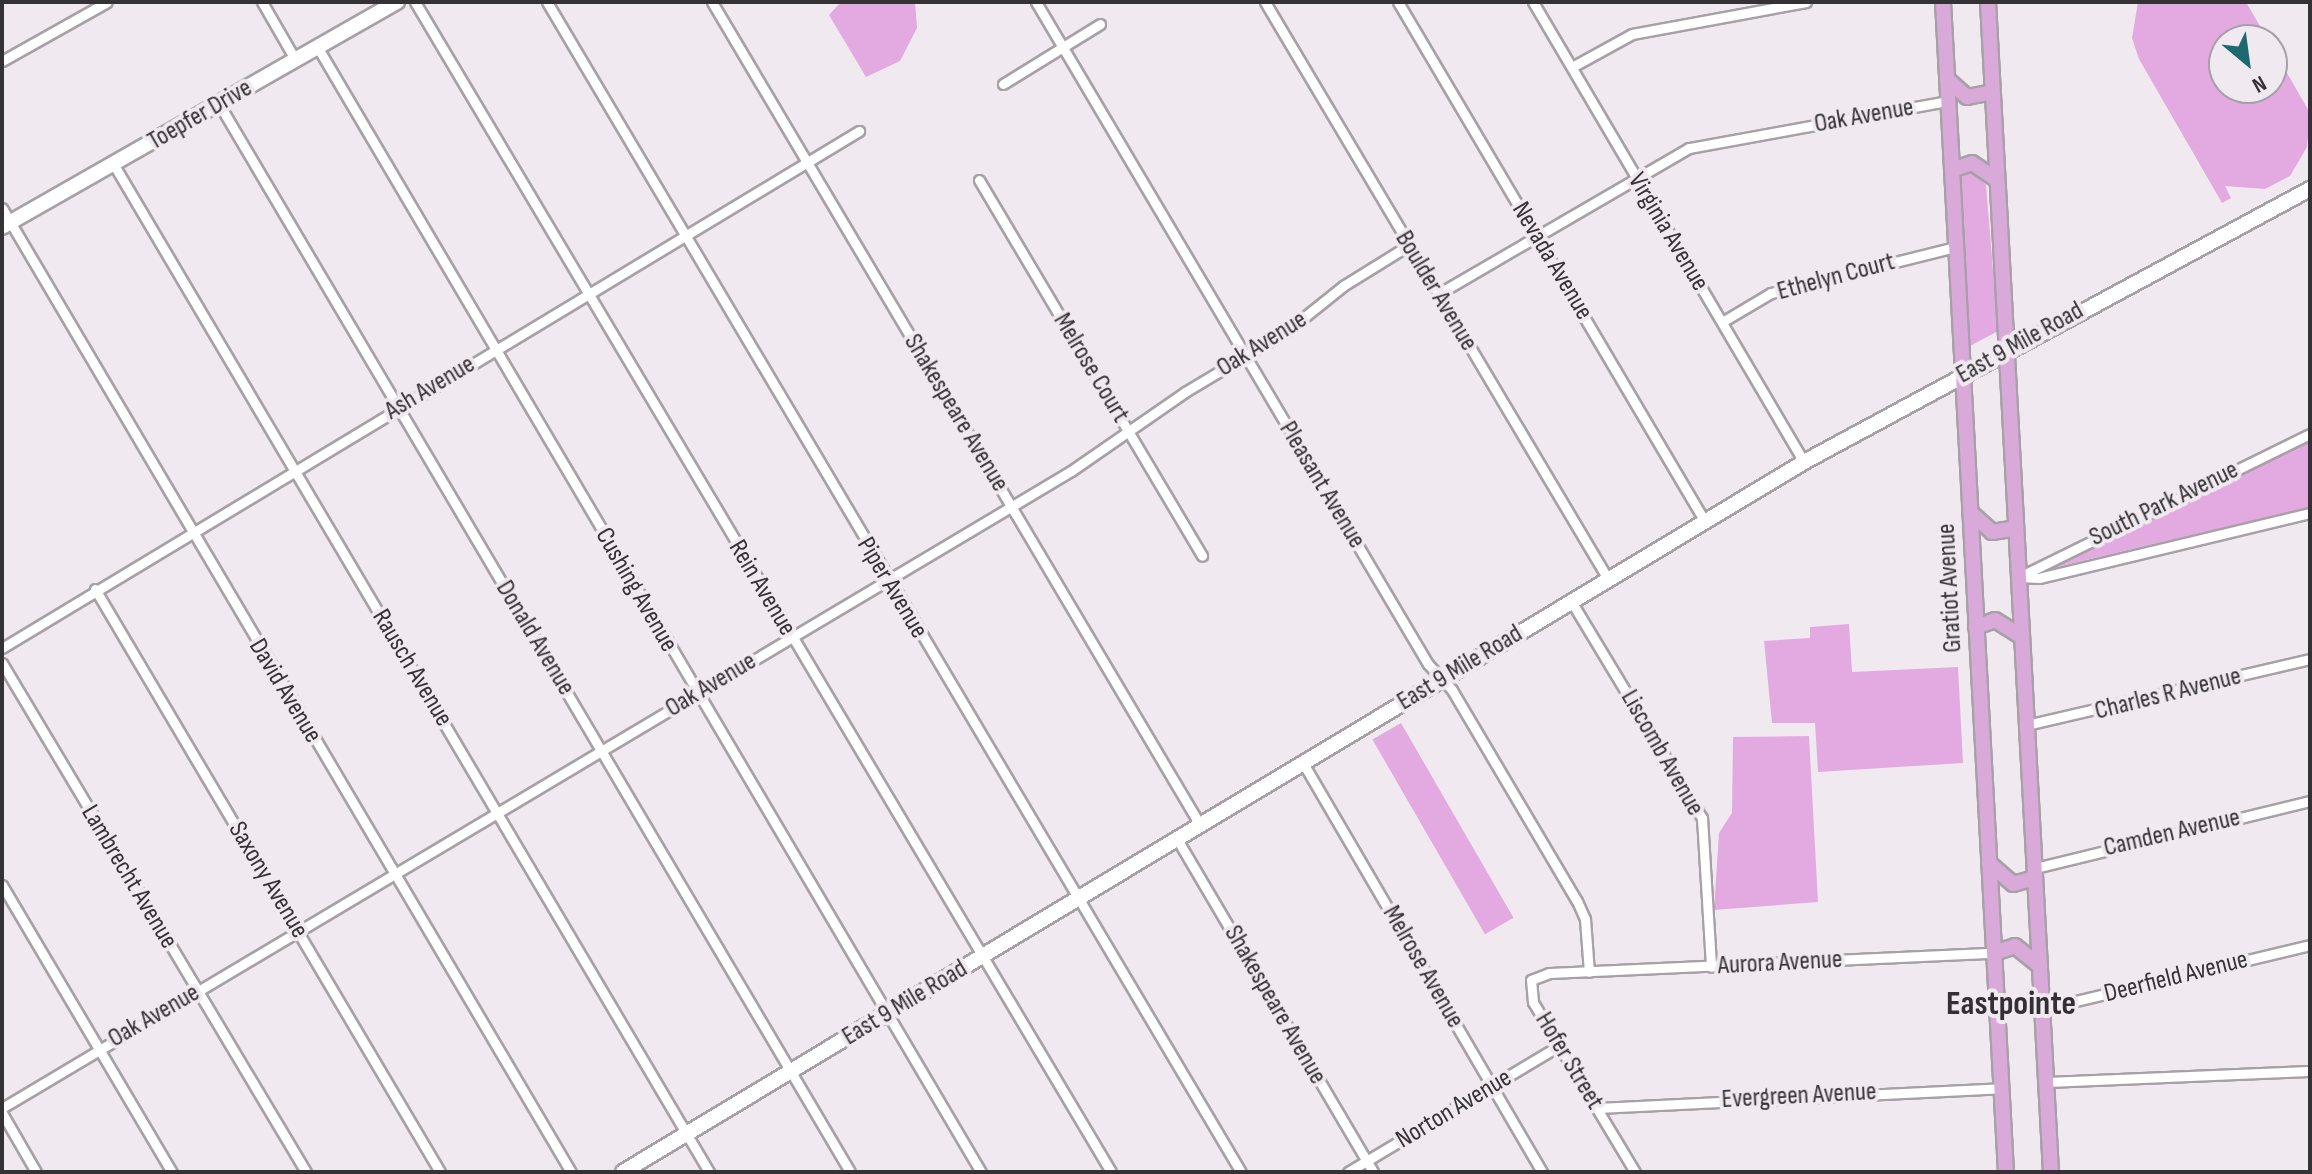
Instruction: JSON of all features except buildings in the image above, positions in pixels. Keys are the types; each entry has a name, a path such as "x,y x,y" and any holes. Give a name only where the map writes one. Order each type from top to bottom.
{"main road":[{"name":"Toepfer Drive","path":"5,225 397,2"},
{"name":"Gratiot Avenue","path":"1943,2 2006,1172"},
{"path":"1988,2 2051,1172"},
{"path":"1947,79 1967,97 1993,92"},
{"path":"1952,170 1978,164 1997,180"},
{"name":"East 9 Mile Road","path":"623,1172 1704,520 2006,349 2310,189"},
{"path":"1970,512 1992,532 2016,528"},
{"path":"1976,627 1995,620 2022,637"},
{"path":"1989,863 2013,884 2035,873"},
{"path":"1994,953 2015,946 2040,966"}],"street":[{"path":"2,61 107,2"},
{"path":"262,2 296,61"},
{"name":"Rein Avenue","path":"415,2 1111,1172"},
{"name":"Piper Avenue","path":"547,2 887,580 1241,1172"},
{"name":"Shakespeare Avenue","path":"712,2 1200,825"},
{"name":"Pleasant Avenue","path":"1036,2 1428,664 1443,678 1583,911 1589,972"},
{"name":"Boulder Avenue","path":"1265,2 1608,579"},
{"name":"Nevada Avenue","path":"1398,2 1704,520"},
{"name":"Virginia Avenue","path":"1533,2 1804,462"},
{"path":"1572,67 1632,34 1806,2"},
{"path":"1003,84 1100,24"},
{"name":"Cushing Avenue","path":"318,48 981,1172"},
{"name":"Oak Avenue","path":"1438,294 1689,148 1948,101"},
{"name":"Donald Avenue","path":"219,104 850,1172"},
{"name":"Ash Avenue","path":"2,648 190,531 859,131"},
{"name":"Rausch Avenue","path":"114,165 709,1172"},
{"name":"Melrose Court","path":"979,180 1202,556"},
{"name":"David Avenue","path":"2,208 5,225 571,1172"},
{"name":"Oak Avenue","path":"2,1111 99,1049 395,876 1012,506 1245,356 1409,245"},
{"name":"Ethelyn Court","path":"1722,322 1771,293 1956,247"},
{"name":"South Park Avenue","path":"2019,577 2310,434"},
{"path":"2019,577 2039,578 2310,513"},
{"name":"Saxony Avenue","path":"95,589 440,1172"},
{"name":"Liscomb Avenue","path":"1571,601 1702,818 1711,967"},
{"name":"Charles R Avenue","path":"2026,725 2310,659"},
{"name":"Lambrecht Avenue","path":"2,663 306,1172"},
{"name":"Melrose Avenue","path":"1303,763 1542,1172"},
{"name":"Camden Avenue","path":"2035,873 2310,801"},
{"name":"Shakespeare Avenue","path":"1177,839 1373,1172"},
{"path":"2,885 172,1172"},
{"name":"Deerfield Avenue","path":"2042,1009 2310,945"},
{"name":"Aurora Avenue","path":"1566,972 1994,953"},
{"name":"Hofer Street","path":"1566,972 1541,975 1528,988 1635,1172"},
{"name":"Norton Avenue","path":"1348,1172 1560,1045"},
{"path":"2046,1082 2310,1071"},
{"name":"Evergreen Avenue","path":"1597,1108 2002,1088"},
{"path":"2,1111 36,1172"}],"shaded area":[{"path":"841,2 915,2 917,28 900,61 866,77 829,15"},
{"path":"2138,2 2246,2 2259,24 2208,24 2208,104 2288,104 2288,75 2310,113 2307,147 2290,176 2265,189 2225,186 2231,198 2222,203 2139,59 2132,38"},
{"path":"1973,171 1986,185 1998,331 1970,346 1960,178"},
{"path":"2310,439 2310,507 2052,568"},
{"path":"1849,624 1852,672 1958,667 1963,763 1818,772 1815,723 1772,723 1764,641 1810,638 1810,627"},
{"path":"1401,723 1514,918 1485,934 1372,740"},
{"path":"1809,736 1818,902 1714,910 1719,833 1732,813 1733,737"}],"district":[{"name":"Eastpointe","path":"2011,1004"}]}
